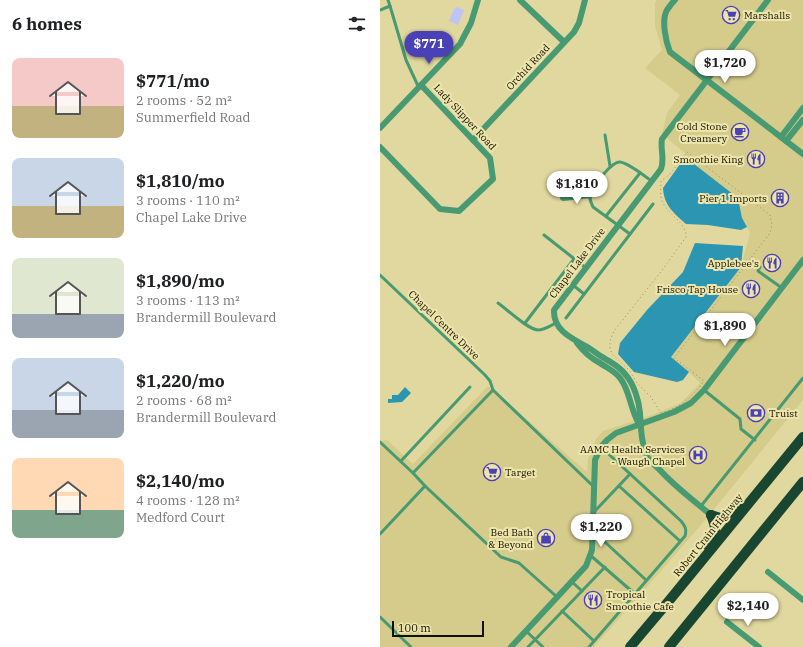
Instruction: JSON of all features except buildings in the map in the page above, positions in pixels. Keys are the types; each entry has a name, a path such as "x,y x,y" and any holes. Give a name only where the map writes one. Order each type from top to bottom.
{"highway":[{"path":"711,514 720,518 730,516 782,453 803,434"},
{"name":"Robert Crain Highway","path":"630,647 803,437"},
{"path":"669,647 803,482"},
{"path":"668,602 695,559 715,535 716,527 711,514"}],"street":[{"path":"380,128 460,44 471,23 478,0"},
{"path":"520,0 564,42"},
{"name":"Orchid Road","path":"473,140 574,32 579,23 585,0"},
{"path":"675,0 666,11 664,18 666,42 670,52 803,154"},
{"name":"Chapel Lake Drive","path":"556,323 554,310 661,169 663,164 661,145 662,139 768,0"},
{"name":"Lady Slipper Road","path":"380,147 440,209 460,211 493,180 490,158 420,87"},
{"path":"781,137 803,108"},
{"path":"786,141 803,120"},
{"path":"563,198 590,195"},
{"path":"510,647 586,566 590,555 593,531 595,460 606,440 616,433 674,412 691,403 704,390 803,260"},
{"path":"556,323 563,332 619,367 626,375 634,389 640,413 640,425 644,446 649,458 666,476 711,514"},
{"path":"768,572 803,600"},
{"path":"727,622 759,647"}],"lane":[{"path":"388,0 406,60 420,87"},
{"path":"380,10 390,6"},
{"path":"605,135 610,166"},
{"path":"630,234 593,207 590,200 590,192 610,166 615,162 627,164 652,181"},
{"path":"606,216 640,173"},
{"path":"566,318 653,204"},
{"path":"544,235 586,268"},
{"path":"525,323 574,259"},
{"path":"760,267 758,271 782,288"},
{"name":"Chapel Centre Drive","path":"380,275 485,375 490,381 493,390 595,487"},
{"path":"573,285 584,294"},
{"path":"498,303 531,328 538,330 556,323"},
{"path":"701,506 803,378"},
{"path":"401,461 470,387"},
{"path":"413,473 493,390"},
{"path":"704,390 740,419 741,429 755,440"},
{"path":"381,444 401,461 425,486 502,557 519,563 557,597"},
{"path":"589,647 680,541 686,532 685,525 601,447"},
{"path":"594,512 630,474"},
{"path":"380,534 425,486"},
{"path":"619,486 680,541"},
{"path":"593,531 646,580"},
{"path":"590,555 635,594"},
{"path":"528,647 605,567"},
{"path":"572,582 582,591"},
{"path":"562,611 594,641"},
{"path":"380,618 411,647"},
{"path":"526,631 543,647"}],"path":[{"path":"687,152 770,215 772,225 770,233 674,358 704,381 683,404 667,411 660,412 651,398 637,383 629,370 612,354 610,341 614,331 686,237 684,226 680,224 666,208 661,199 661,181 670,174 687,152"}],"shaded area":[{"path":"657,0 803,0 803,400 702,524 594,647 380,647 380,441 387,440 413,464 488,386 587,472 588,459 596,439 603,431 649,416 681,403 700,383 670,357 741,267 750,233 742,218 738,198 685,157 685,153 662,134 667,113 680,95 645,68 662,50 655,26 655,3"},
{"path":"457,7 464,10 458,25 449,21 454,9"},
{"path":"685,157 738,198 742,218 747,227 741,230 708,225 686,224 670,209 665,200 663,188"},
{"path":"695,243 743,246 741,267 671,357 689,372 683,380 677,382 634,372 618,354 620,343 647,310 683,272"},
{"path":"405,387 411,393 402,402 388,403 388,399 392,399 392,395 398,395"}],"place":[{"name":"Marshalls","path":"731,15"},
{"name":"Cold Stone Creamery","path":"740,132"},
{"name":"Smoothie King","path":"756,159"},
{"name":"Pier 1 Imports","path":"780,198"},
{"name":"Applebee's","path":"772,263"},
{"name":"Frisco Tap House","path":"751,289"},
{"name":"Truist","path":"756,413"},
{"name":"AAMC Health Services - Waugh Chapel","path":"698,455"},
{"name":"Target","path":"492,472"},
{"name":"Bed Bath & Beyond","path":"546,538"},
{"name":"Tropical Smoothie Cafe","path":"593,600"}]}
